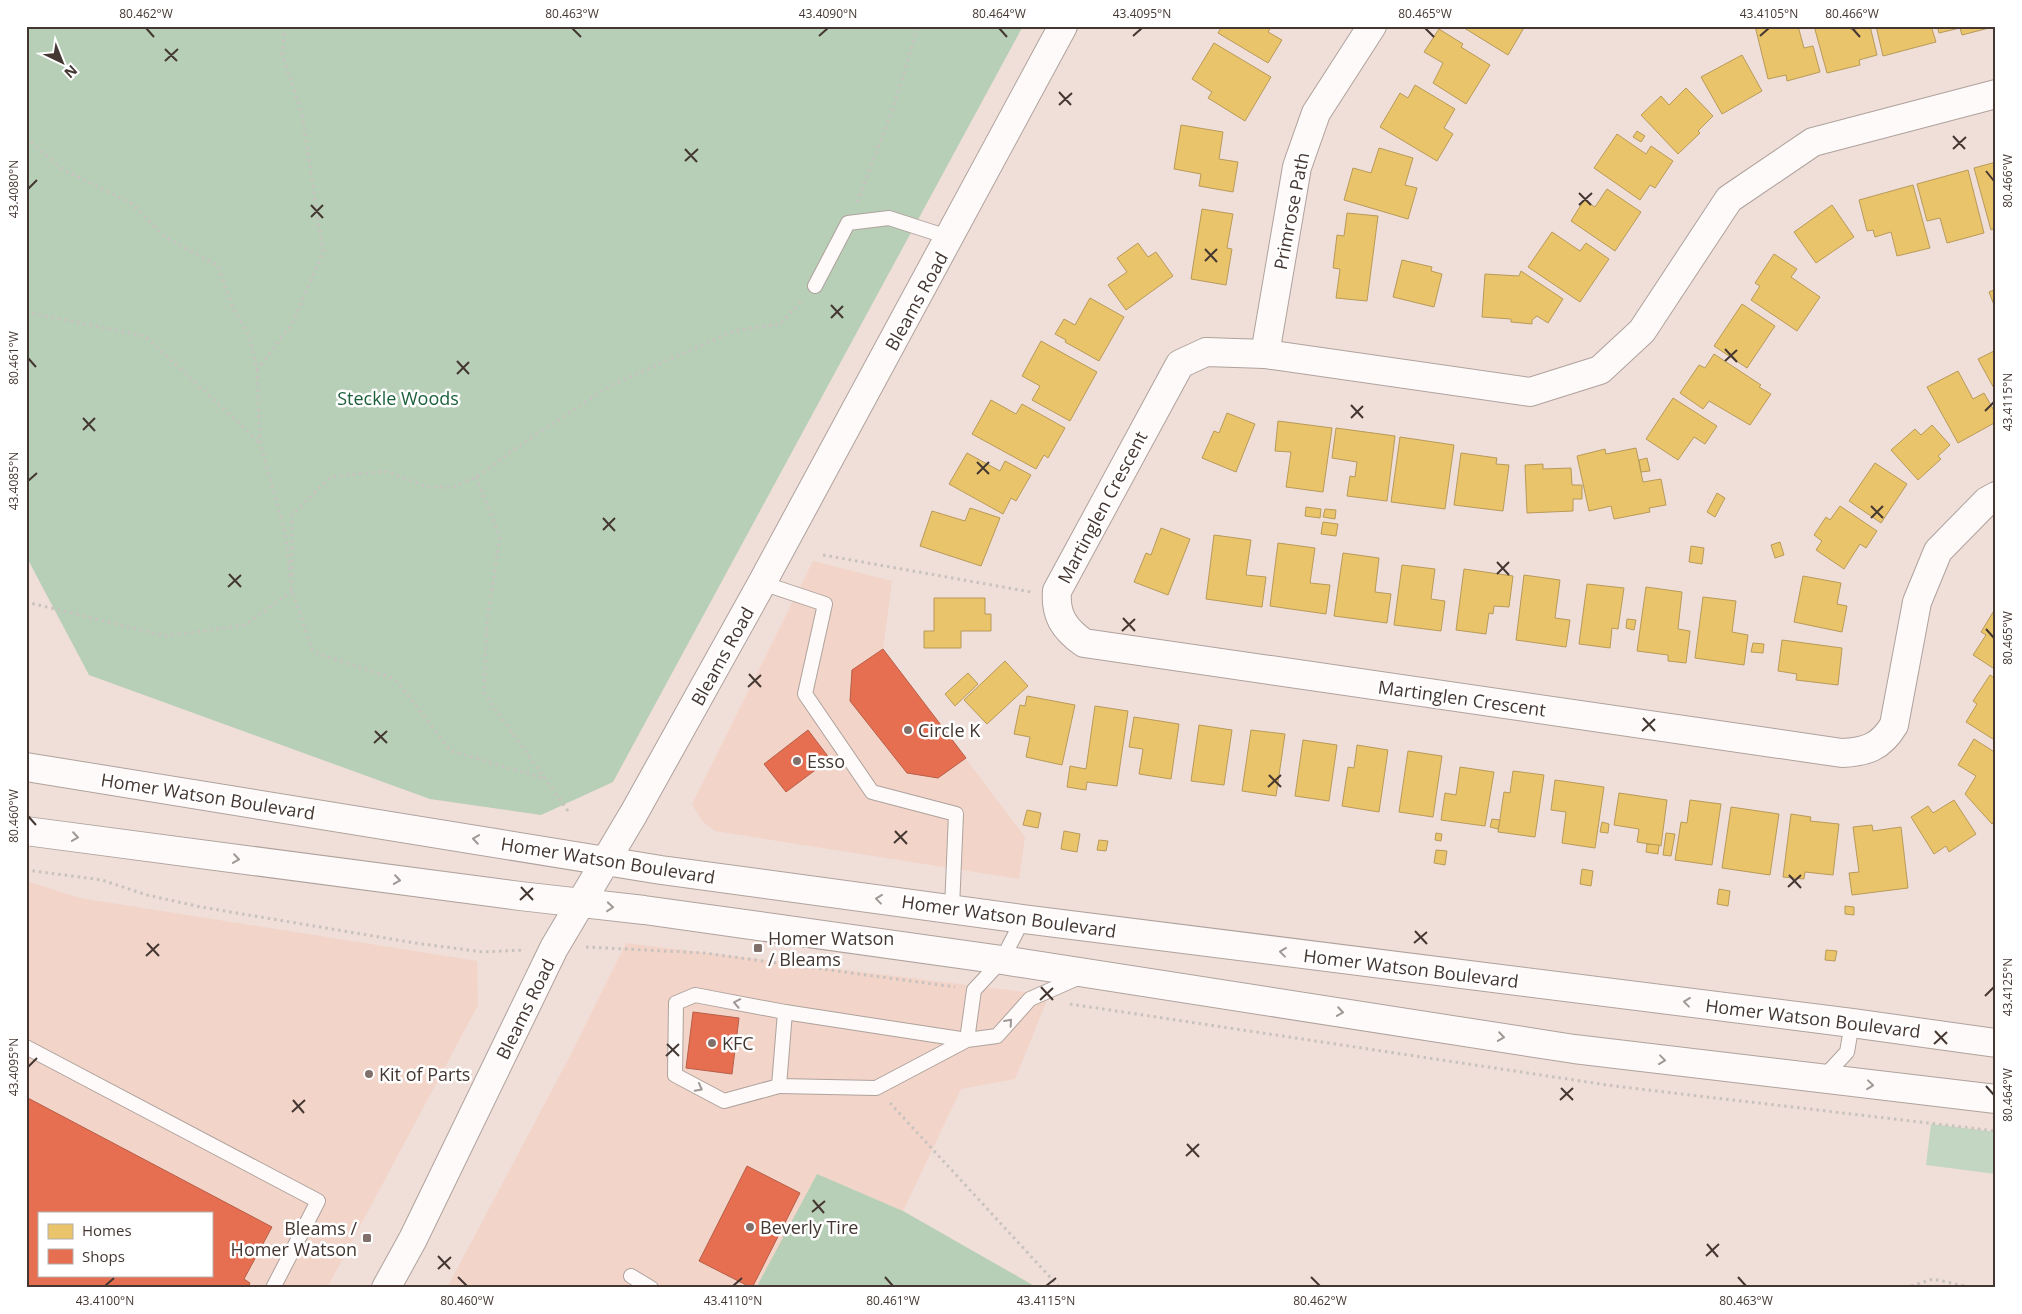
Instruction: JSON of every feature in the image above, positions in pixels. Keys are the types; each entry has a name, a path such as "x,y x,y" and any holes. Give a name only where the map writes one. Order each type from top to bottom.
{"main road":[{"name":"Bleams Road","path":"386,1288 413,1239 554,948 581,904 762,583 951,238 1063,26"},
{"name":"Primrose Path","path":"1265,354 1297,167 1316,114 1372,26"},
{"name":"Martinglen Crescent","path":"1996,94 1813,142 1729,199 1642,332 1600,370 1530,392 1265,354 1206,352 1180,364 1058,590 1056,605 1060,619 1069,633 1084,643 1842,753 1863,752 1888,737 1894,725 1917,602 1938,551 1987,501 1996,496"},
{"name":"Homer Watson Boulevard","path":"26,766 661,870 1023,919 1852,1023 1996,1043"},
{"path":"26,831 581,904 644,910 1002,960 1574,1049 1822,1080 1996,1099"}],"lane":[{"path":"815,286 848,223 889,218 951,238"},
{"path":"762,583 825,604 805,694 872,792 956,814 952,908"},
{"path":"967,1040 974,990 1002,960 1023,919"},
{"path":"967,1040 876,1088 779,1086 724,1101 675,1075 676,1003 695,995 785,1012 967,1040 997,1036 1030,999 1086,974"},
{"path":"779,1086 785,1012"},
{"path":"1822,1080 1847,1052 1852,1023"},
{"path":"26,1047 318,1201 272,1288"},
{"path":"631,1276 651,1288"}],"path":[{"path":"257,370 292,324 324,252 302,113 282,54 285,26"},
{"path":"848,223 893,109 918,26"},
{"path":"26,138 62,169 130,204 164,236 218,266 233,309 249,335 257,370 260,443 285,532 292,591 313,652 394,679 451,752 543,778"},
{"path":"292,591 292,516 330,477 385,472 428,487 453,487 476,477 532,437 610,386 733,331 780,324 815,286"},
{"path":"26,312 145,336 260,443"},
{"path":"476,477 500,537 487,620 484,693 568,811"},
{"path":"823,555 1032,592"},
{"path":"26,602 166,636 245,625 292,591"},
{"path":"26,870 102,880 146,895 201,907 469,951 499,952"},
{"path":"605,946 704,953 954,987"},
{"path":"876,1088 1060,1288"},
{"path":"1904,1288 1933,1279 1974,1288"}],"shaded area":[{"path":"813,561 892,581 883,649 1025,837 1019,879 715,831 702,821 692,804"},
{"path":"26,881 80,898 477,961 478,1005 327,1288 26,1288"},
{"path":"626,943 1049,995 1015,1079 961,1089 903,1211 817,1174 756,1288 447,1288 570,1056"}],"green space":[{"name":"Steckle Woods","path":"26,26 1023,26 613,782 541,815 430,799 89,675 26,556"},
{"path":"1931,1124 1996,1132 1996,1174 1926,1165"},
{"path":"817,1174 903,1211 1038,1288 756,1288"}],"building: Homes":[{"path":"1222,26 1272,26 1268,32 1282,40 1268,63 1218,33"},
{"path":"1461,26 1525,26 1508,55"},
{"path":"1755,26 1798,26 1804,48 1813,46 1820,72 1787,81 1786,75 1768,79"},
{"path":"1814,26 1850,26 1851,30 1870,26 1877,55 1859,60 1860,65 1827,73"},
{"path":"1876,26 1931,26 1936,42 1883,56"},
{"path":"1937,26 1988,26 1989,28 1962,35 1960,28 1939,33"},
{"path":"1439,29 1463,44 1461,47 1490,65 1466,104 1433,83 1443,63 1424,52"},
{"path":"1214,43 1271,77 1245,121 1208,98 1212,92 1192,79"},
{"path":"1742,55 1762,91 1722,114 1701,77"},
{"path":"1415,85 1455,109 1444,128 1453,134 1437,161 1380,127 1400,93 1408,98"},
{"path":"1686,88 1713,116 1698,131 1700,133 1678,154 1641,115 1661,96 1669,105"},
{"path":"1181,125 1223,132 1219,159 1238,162 1233,192 1199,186 1201,174 1174,169"},
{"path":"1637,131 1645,136 1641,142 1633,137"},
{"path":"1617,134 1646,154 1651,146 1673,161 1655,188 1650,185 1640,200 1594,168"},
{"path":"1379,148 1413,158 1405,185 1417,188 1408,219 1344,200 1353,168 1371,173"},
{"path":"1996,162 1996,228 1991,230 1974,168"},
{"path":"1968,170 1984,233 1947,243 1940,218 1927,221 1917,184"},
{"path":"1913,185 1930,248 1897,256 1891,232 1875,237 1873,230 1867,231 1859,200"},
{"path":"1607,189 1641,212 1615,251 1571,221 1584,200 1595,207"},
{"path":"1832,205 1854,237 1816,263 1794,232"},
{"path":"1202,209 1233,214 1227,248 1232,249 1226,285 1191,279"},
{"path":"1347,213 1378,216 1367,301 1336,298 1340,269 1333,268 1337,235 1344,236"},
{"path":"1552,232 1580,251 1586,243 1609,259 1580,302 1528,267"},
{"path":"1138,243 1148,257 1156,252 1173,276 1126,310 1108,285 1127,272 1117,258"},
{"path":"1774,254 1797,269 1791,277 1820,297 1797,331 1751,300 1760,286 1755,283"},
{"path":"1402,260 1432,267 1431,271 1442,274 1434,307 1393,297"},
{"path":"1521,271 1563,299 1548,323 1537,316 1532,320 1532,324 1511,322 1511,319 1482,317 1485,274 1519,276"},
{"path":"1996,289 1996,304 1994,305 1989,292"},
{"path":"1090,298 1124,317 1099,361 1065,342 1066,340 1055,334 1064,319 1075,325"},
{"path":"1742,304 1775,326 1747,368 1714,346"},
{"path":"1041,341 1097,372 1070,421 1032,400 1040,386 1022,376"},
{"path":"1996,350 1996,392 1978,359"},
{"path":"1714,354 1761,385 1759,387 1771,394 1750,425 1709,401 1703,409 1680,393 1699,365 1705,368"},
{"path":"1958,371 1973,399 1984,393 1996,414 1996,422 1958,443 1927,387"},
{"path":"1673,398 1717,426 1705,444 1694,437 1678,460 1646,439"},
{"path":"991,400 1016,414 1022,404 1065,428 1048,458 1044,455 1036,469 972,434"},
{"path":"1227,413 1255,424 1236,472 1202,458 1214,431 1219,433"},
{"path":"1278,421 1332,428 1323,492 1286,487 1291,452 1275,451"},
{"path":"1932,425 1950,445 1938,456 1941,459 1918,480 1891,450 1915,429 1921,435"},
{"path":"1336,428 1395,436 1387,501 1347,496 1350,476 1355,477 1357,462 1332,458"},
{"path":"1400,437 1454,445 1445,509 1391,502"},
{"path":"1636,448 1643,482 1661,479 1666,505 1649,508 1650,512 1614,519 1611,506 1589,511 1577,456 1605,449 1606,454"},
{"path":"967,453 1000,471 1005,461 1031,475 1016,501 1011,498 1003,514 949,484"},
{"path":"1461,453 1497,458 1496,464 1509,465 1503,511 1454,505"},
{"path":"1647,458 1650,471 1641,472 1639,460"},
{"path":"1875,463 1907,484 1881,523 1849,501"},
{"path":"1543,464 1543,469 1571,468 1572,485 1582,485 1582,499 1573,499 1573,511 1527,513 1525,465"},
{"path":"1717,493 1725,498 1715,517 1707,512"},
{"path":"1840,506 1877,531 1866,548 1860,544 1844,569 1816,550 1822,541 1814,535 1826,517 1830,520"},
{"path":"1306,507 1321,509 1320,518 1305,516"},
{"path":"970,508 1000,518 981,566 920,546 932,511 965,521"},
{"path":"1325,509 1336,510 1335,519 1323,517"},
{"path":"1323,522 1338,524 1336,536 1321,534"},
{"path":"1161,528 1190,539 1168,595 1134,582 1146,553 1151,555"},
{"path":"1214,535 1251,540 1246,575 1266,577 1262,607 1206,599"},
{"path":"1780,542 1784,555 1775,558 1771,545"},
{"path":"1278,543 1315,548 1310,583 1330,585 1326,614 1270,606"},
{"path":"1691,546 1704,548 1702,564 1689,562"},
{"path":"1343,553 1379,558 1375,592 1391,594 1387,623 1334,616"},
{"path":"1402,565 1435,569 1431,599 1445,601 1441,631 1394,625"},
{"path":"1464,569 1513,576 1509,607 1494,606 1493,614 1489,613 1486,634 1456,630"},
{"path":"1524,575 1560,580 1555,618 1570,620 1566,647 1516,640"},
{"path":"1803,576 1841,583 1837,604 1847,606 1842,632 1794,622"},
{"path":"1587,584 1624,588 1618,629 1612,628 1610,648 1579,644"},
{"path":"1646,587 1682,592 1678,629 1690,631 1686,663 1668,661 1668,655 1637,651"},
{"path":"1703,597 1736,601 1732,632 1748,635 1744,665 1695,658"},
{"path":"934,598 985,598 985,614 991,614 991,631 961,631 961,648 924,648 924,631 934,631"},
{"path":"1995,609 1996,670 1973,655 1986,635 1981,632"},
{"path":"1627,619 1636,620 1634,630 1626,628"},
{"path":"1782,640 1842,648 1838,685 1796,680 1797,674 1778,671"},
{"path":"1753,643 1764,644 1763,653 1751,652"},
{"path":"1005,661 1028,686 987,724 964,700"},
{"path":"968,673 978,684 955,706 945,694"},
{"path":"1990,675 1996,679 1996,741 1966,722 1977,704 1973,701"},
{"path":"1027,696 1075,705 1062,765 1026,757 1030,737 1014,734 1020,705 1025,706"},
{"path":"1095,706 1128,711 1117,786 1087,782 1086,790 1067,787 1070,766 1086,769"},
{"path":"1134,717 1179,724 1171,779 1139,774 1143,749 1129,747"},
{"path":"1199,725 1232,730 1224,785 1191,781"},
{"path":"1251,730 1285,734 1276,796 1242,791"},
{"path":"1974,739 1996,753 1996,818 1992,824 1965,794 1976,776 1958,765"},
{"path":"1303,740 1337,745 1329,801 1295,796"},
{"path":"1357,745 1388,750 1379,812 1342,806 1348,767 1354,768"},
{"path":"1408,751 1442,756 1433,817 1399,812"},
{"path":"1460,767 1494,772 1485,826 1441,820 1445,793 1456,795"},
{"path":"1513,771 1544,775 1535,837 1498,832 1504,792 1510,793"},
{"path":"1555,780 1604,787 1595,848 1562,843 1566,812 1551,810"},
{"path":"1619,793 1667,800 1661,846 1637,842 1639,829 1614,825"},
{"path":"1690,800 1721,804 1712,865 1675,860 1681,822 1687,823"},
{"path":"1954,800 1976,834 1949,852 1946,846 1934,854 1911,817 1928,806 1933,813"},
{"path":"1731,807 1779,814 1770,875 1722,868"},
{"path":"1027,810 1041,813 1038,828 1023,825"},
{"path":"1791,814 1811,817 1810,821 1839,824 1833,875 1805,872 1804,879 1783,877"},
{"path":"1492,819 1500,820 1498,829 1490,827"},
{"path":"1602,822 1609,824 1608,833 1600,832"},
{"path":"1872,825 1873,831 1901,827 1908,888 1852,895 1849,873 1859,872 1853,827"},
{"path":"1064,831 1080,834 1077,852 1061,849"},
{"path":"1436,833 1442,834 1441,841 1435,840"},
{"path":"1666,833 1675,834 1671,856 1663,855"},
{"path":"1099,840 1108,841 1106,851 1097,850"},
{"path":"1647,844 1659,845 1658,854 1646,852"},
{"path":"1436,850 1447,851 1445,865 1434,863"},
{"path":"1582,869 1593,871 1591,886 1580,884"},
{"path":"1719,889 1730,891 1728,906 1717,904"},
{"path":"1845,906 1854,907 1854,915 1845,914"},
{"path":"1826,950 1837,951 1835,961 1825,960"}],"building: Shops":[{"name":"Circle K","path":"883,649 966,758 938,778 907,773 850,701 852,670"},
{"name":"Esso","path":"808,730 830,759 786,792 764,764"},
{"name":"KFC","path":"693,1012 739,1018 732,1074 686,1068"},
{"path":"26,1097 272,1227 244,1279 250,1283 248,1288 26,1288"},
{"name":"Beverly Tire","path":"747,1166 800,1193 752,1288 699,1261"}],"place":[{"name":"Circle K","path":"908,730"},
{"name":"Esso","path":"797,761"},
{"name":"Homer Watson / Bleams","path":"758,948"},
{"name":"KFC","path":"712,1043"},
{"name":"Kit of Parts","path":"369,1074"},
{"name":"Beverly Tire","path":"750,1227"},
{"name":"Bleams / Homer Watson","path":"367,1238"}]}
